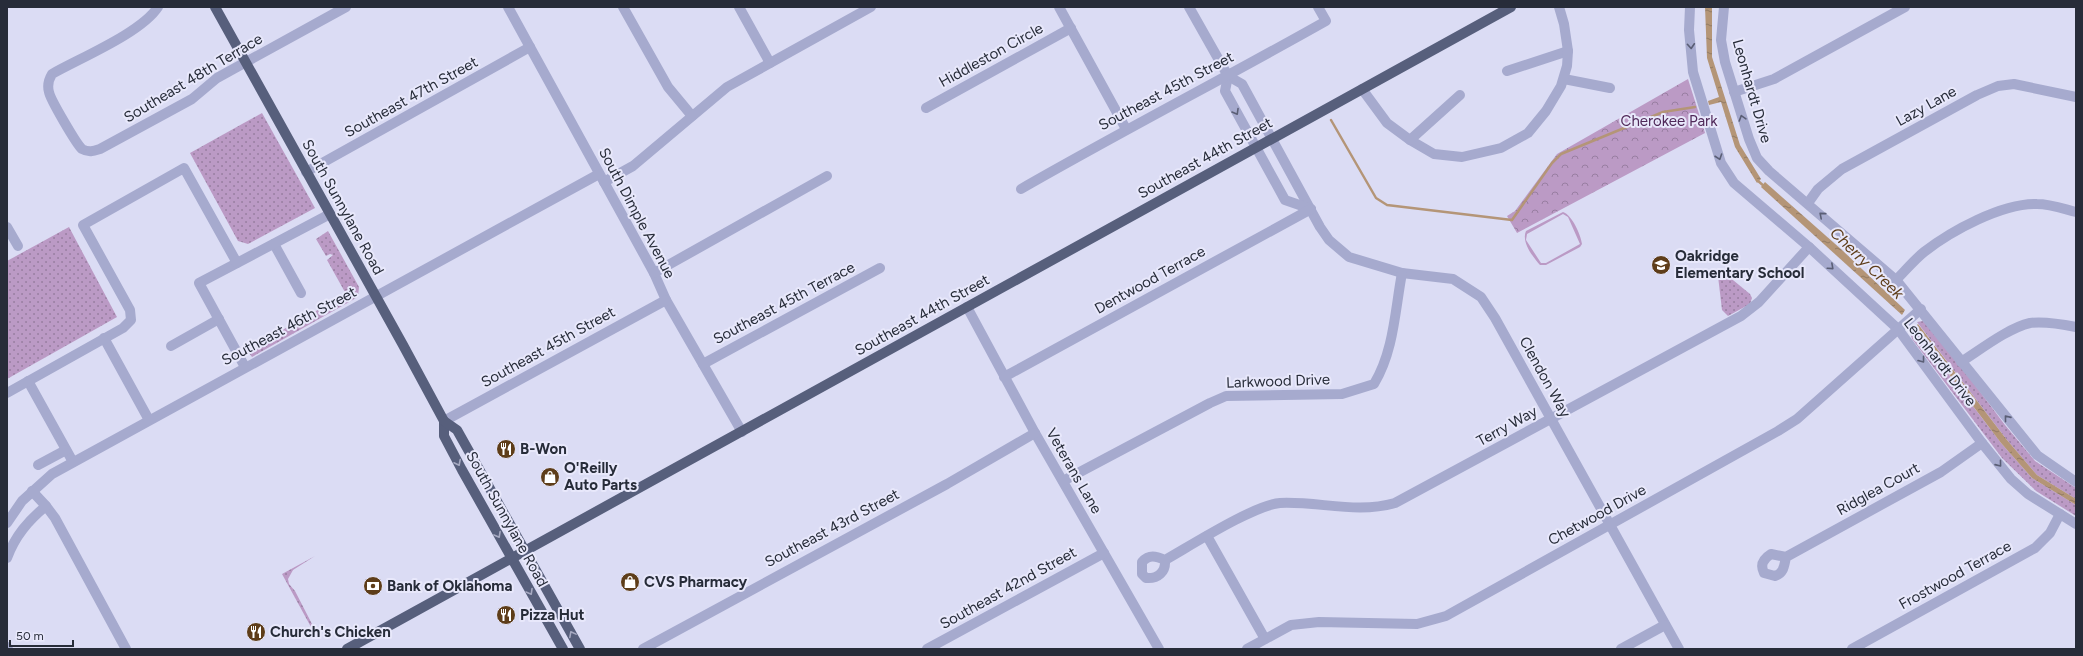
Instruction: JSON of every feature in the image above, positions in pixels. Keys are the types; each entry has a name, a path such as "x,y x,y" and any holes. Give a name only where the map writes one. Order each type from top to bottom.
{"main road":[{"name":"South Sunnylane Road","path":"215,7 444,421 457,430 580,649"},
{"name":"Southeast 44th Street","path":"347,649 1511,7"},
{"name":"South Sunnylane Road","path":"444,421 444,436 563,649"}],"street":[{"name":"Southeast 48th Terrace","path":"158,7 151,17 136,28 52,74 48,81 49,92 82,149 91,152 96,151 192,100 217,78 346,7"},
{"name":"South Dimple Avenue","path":"508,7 654,273 666,300 742,432"},
{"path":"623,7 668,87 692,116"},
{"path":"740,7 770,63"},
{"name":"Southeast 46th Street","path":"7,523 22,501 52,474 245,367 376,297 602,178 632,166 727,87 871,7"},
{"path":"1058,7 1126,129"},
{"name":"Clendon Way","path":"1189,7 1228,76 1242,84 1279,149 1320,227 1329,240 1349,257 1402,273 1453,279 1481,298 1495,318 1679,649"},
{"name":"Southeast 45th Street","path":"1021,189 1126,129 1228,76 1326,21 1318,7"},
{"path":"1362,89 1387,123 1410,140 1434,154 1462,157 1501,148 1528,133 1546,111 1564,79 1568,51 1564,24 1559,7"},
{"name":"Leonhardt Drive","path":"1690,7 1693,72 1721,163 1734,183 1902,326 1982,444 2011,479 2028,494 2076,524"},
{"name":"Leonhardt Drive","path":"1724,7 1721,40 1734,92 1749,139 1757,158 1769,171 1896,280 1918,312 2037,455 2076,482"},
{"path":"1734,92 1774,79 1905,7"},
{"name":"Hiddleston Circle","path":"926,108 1071,28"},
{"name":"Southeast 47th Street","path":"306,172 530,48"},
{"path":"1507,71 1568,51"},
{"path":"1228,76 1224,91 1264,159 1285,200 1311,210"},
{"path":"1564,79 1610,88"},
{"name":"Lazy Lane","path":"1808,203 1818,188 1842,169 1977,95 1998,86 2014,84 2076,97"},
{"path":"1410,140 1460,95"},
{"path":"7,393 128,324 132,316 83,225 184,168 237,263"},
{"path":"1276,183 1292,174"},
{"path":"654,273 828,176"},
{"path":"1896,280 1923,252 1960,229 2004,208 2015,205 2038,204 2076,212"},
{"name":"Dentwood Terrace","path":"1004,377 1311,210"},
{"path":"245,367 199,284 330,214"},
{"path":"7,227 18,246"},
{"path":"274,244 301,293"},
{"name":"Terry Way","path":"1165,560 1250,514 1278,503 1378,508 1395,503 1741,316 1759,302 1808,247"},
{"name":"Southeast 45th Terrace","path":"703,364 880,268"},
{"name":"Larkwood Drive","path":"1063,481 1226,396 1342,394 1374,384 1381,372 1389,349 1402,273"},
{"name":"Southeast 45th Street","path":"444,421 666,300"},
{"name":"Veterans Lane","path":"967,307 1035,433 1158,649"},
{"name":"Chetwood Drive","path":"1247,649 1291,625 1319,622 1417,624 1433,621 1446,616 1610,526 1778,431 1796,419 1918,312"},
{"path":"171,346 219,319"},
{"path":"1961,362 2007,334 2030,324 2046,322 2076,327"},
{"path":"104,338 148,420"},
{"path":"28,381 73,462"},
{"name":"Southeast 43rd Street","path":"643,649 947,484 1035,433"},
{"name":"Ridglea Court","path":"1786,558 1941,472 1982,444"},
{"path":"38,465 66,450"},
{"path":"32,491 55,518 126,649"},
{"path":"7,558 18,534 30,519 46,506"},
{"name":"Frostwood Terrace","path":"1852,649 2036,548 2050,533 2060,514"},
{"path":"1207,536 1265,639"},
{"name":"Southeast 42nd Street","path":"928,649 1104,553"},
{"path":"1621,649 1665,625"}],"green space":[{"name":"Cherokee Park","path":"1688,79 1705,133 1517,233 1507,216 1515,211 1557,154"},
{"path":"262,113 315,208 248,244 238,241 190,153"},
{"path":"1563,212 1570,217 1576,226 1582,244 1580,247 1546,265 1540,265 1531,254 1526,244 1525,235 1526,231","holes":["1563,214 1568,217 1580,244 1546,263 1541,263 1526,240 1527,234"]},
{"path":"69,227 117,317 7,379 7,261"},
{"path":"328,231 359,287 358,297 252,357 249,353 245,355 245,351 346,294 327,260 333,255 330,254 326,256 316,239"},
{"path":"1722,271 1750,294 1752,298 1750,304 1728,316 1722,310 1718,276"},
{"path":"1923,321 1930,325 2005,425 2035,461 2076,488 2076,499 2037,475 2007,440 1917,322"},
{"path":"1912,326 2001,443 2032,478 2076,505 2076,516 2036,491 2002,458 1912,339 1910,332"},
{"path":"315,556 293,570 288,579 289,584 295,591 312,624 311,627 282,574"}],"water":[{"path":"1705,7 1712,7 1712,57 1740,145 1761,179 1757,183 1735,147 1721,102 1709,105 1708,101 1719,97 1707,58"},
{"path":"1765,182 1842,250 1905,310 1902,315 1761,187"},
{"path":"1918,324 2007,440 2037,475 2076,499 2076,505 2032,478 2001,443 1914,328"}],"waterway":[{"path":"1331,120 1376,198 1387,205 1512,220 1552,163 1561,154 1663,112 1695,107"},
{"name":"Cherry Creek","path":"1757,180 1765,187"}],"place":[{"name":"Oakridge Elementary School","path":"1661,265"},
{"name":"B-Won","path":"506,449"},
{"name":"O'Reilly Auto Parts","path":"550,477"},
{"name":"CVS Pharmacy","path":"630,582"},
{"name":"Bank of Oklahoma","path":"373,586"},
{"name":"Pizza Hut","path":"506,615"},
{"name":"Church's Chicken","path":"256,632"}]}
